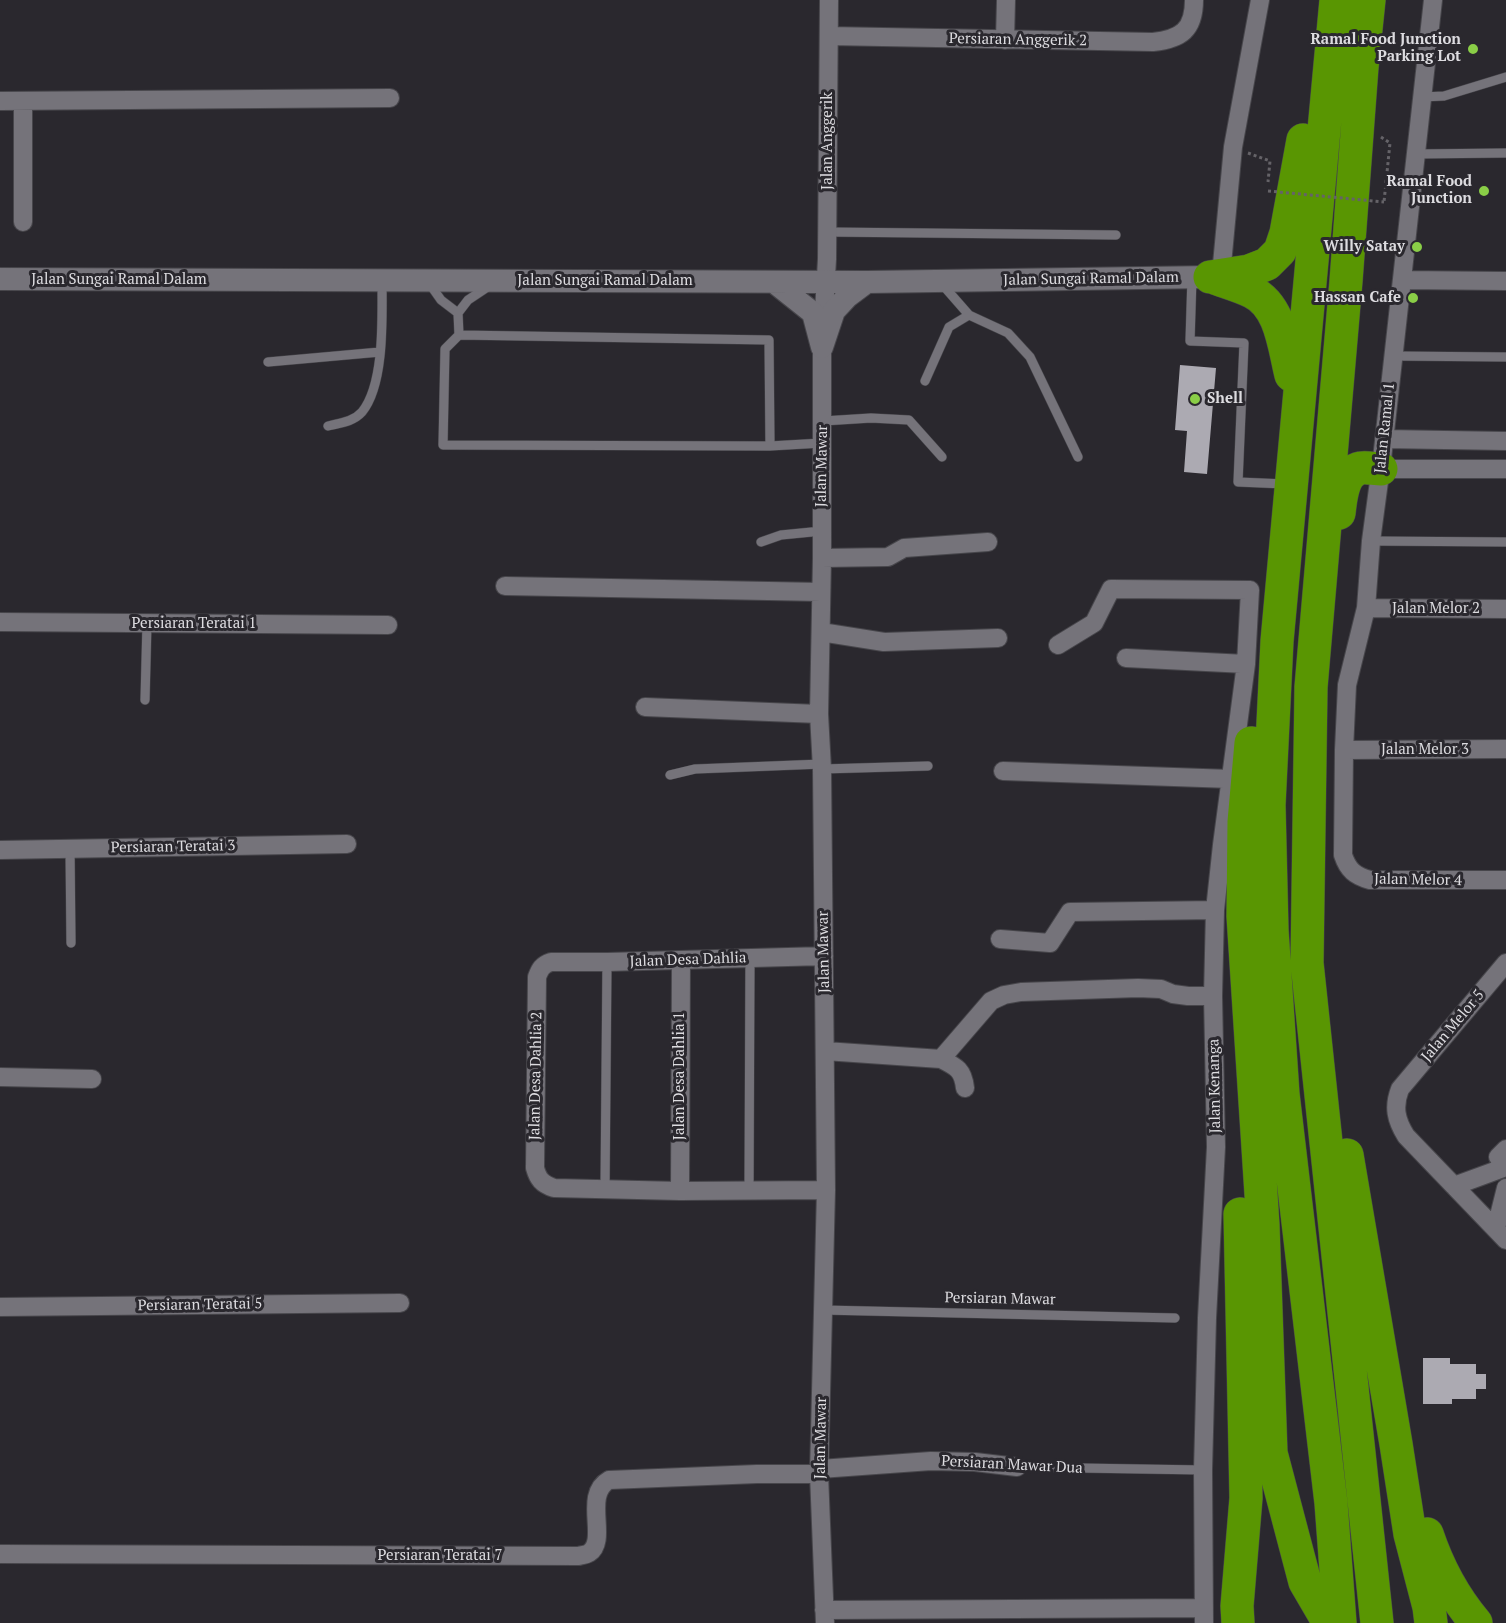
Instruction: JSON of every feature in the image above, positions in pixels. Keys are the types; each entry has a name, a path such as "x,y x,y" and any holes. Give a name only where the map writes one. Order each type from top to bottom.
{"highway":[{"path":"1208,276 1250,271 1267,264 1280,251 1286,233 1329,0"},
{"path":"1336,0 1277,641 1269,805 1272,930 1283,1094 1332,1503 1340,1623"},
{"path":"1369,0 1311,687 1306,963 1377,1623"},
{"path":"1208,276 1253,292 1272,311 1282,335 1298,404"},
{"path":"1346,281 1349,450 1354,458 1382,456"},
{"path":"1311,687 1341,495 1346,479 1353,472 1382,456"},
{"path":"1238,1623 1237,1606 1246,1498 1239,1168 1229,913 1244,822 1253,728 1265,662 1277,641"},
{"path":"1229,913 1263,1225 1271,1453 1305,1582 1329,1623"},
{"path":"1318,1075 1341,1125 1410,1534 1431,1623"},
{"path":"1396,1444 1432,1548 1452,1591 1476,1623"}],"street":[{"name":"Jalan Anggerik","path":"826,282 829,0"},
{"path":"1005,40 1006,0"},
{"path":"1208,276 1260,0"},
{"path":"1362,68 1377,0"},
{"name":"Jalan Ramal 1","path":"1343,855 1347,685 1366,608 1371,540 1433,0"},
{"name":"Persiaran Anggerik 2","path":"829,36 1167,41 1180,35 1190,26 1194,7"},
{"path":"0,101 390,98"},
{"path":"23,100 23,222"},
{"name":"Jalan Sungai Ramal Dalam","path":"5,277 382,281 867,282 1208,276"},
{"path":"1402,280 1506,281"},
{"path":"774,282 813,313 822,347"},
{"name":"Jalan Mawar","path":"824,1616 820,1472 826,1190 822,766 819,714 822,347 826,282"},
{"path":"822,347 834,311 847,297 867,282"},
{"path":"1382,456 1506,441"},
{"path":"1382,456 1506,469"},
{"path":"822,558 888,557 904,548 988,542"},
{"path":"1058,645 1094,623 1111,589 1250,590 1283,569"},
{"path":"505,586 821,592"},
{"name":"Jalan Kenanga","path":"1204,1615 1203,1470 1216,1146 1213,996 1229,913 1222,845 1246,664 1250,590"},
{"name":"Jalan Melor 2","path":"1366,608 1506,609"},
{"name":"Persiaran Teratai 1","path":"0,622 388,625"},
{"path":"821,632 884,642 998,638"},
{"path":"1126,658 1246,664"},
{"path":"645,707 819,714"},
{"name":"Jalan Melor 3","path":"1344,750 1506,749"},
{"path":"1003,771 1231,779"},
{"name":"Persiaran Teratai 3","path":"0,850 347,844"},
{"name":"Jalan Melor 4","path":"1343,855 1351,872 1370,880 1506,880"},
{"path":"1000,939 1050,942 1070,912 1229,913"},
{"name":"Jalan Desa Dahlia","path":"551,962 824,956"},
{"name":"Jalan Desa Dahlia 1","path":"680,1191 681,960"},
{"name":"Jalan Desa Dahlia 2","path":"551,962 540,969 537,977 536,1168 538,1177 544,1184 554,1188 605,1189"},
{"name":"Jalan Melor 5","path":"1454,1186 1406,1136 1399,1125 1395,1100 1400,1089 1505,965"},
{"path":"941,1059 992,1001 1004,995 1021,992 1138,988 1161,989 1173,994 1188,996 1213,996"},
{"path":"825,1051 941,1059 954,1066 963,1075 965,1088"},
{"path":"0,1077 92,1079"},
{"path":"1501,1234 1454,1186 1503,1158"},
{"path":"1501,1234 1506,1188"},
{"path":"605,1189 826,1190"},
{"name":"Persiaran Teratai 5","path":"0,1307 400,1303"},
{"name":"Persiaran Mawar Dua","path":"820,1472 931,1461 975,1462 1017,1467"},
{"name":"Persiaran Teratai 7","path":"0,1554 579,1556 589,1553 594,1546 598,1489 609,1480 820,1472"},
{"path":"824,1616 1204,1615"}],"lane":[{"path":"1422,97 1444,96 1506,77"},
{"path":"1416,154 1506,153"},
{"path":"827,231 1116,235"},
{"path":"1208,276 1190,341 1244,343 1238,482 1291,484"},
{"path":"328,426 346,422 361,413 370,397 381,352 382,281"},
{"path":"427,281 441,300 458,313"},
{"path":"459,335 458,313 468,300 496,281"},
{"path":"940,281 969,315 1008,333 1029,357 1078,457"},
{"path":"925,381 949,327 969,315"},
{"path":"770,446 769,340 459,335 445,349 443,445 770,446 822,443"},
{"path":"268,362 381,352"},
{"path":"1393,356 1506,357"},
{"path":"823,421 871,418 909,420 942,457"},
{"path":"761,542 781,535 822,531"},
{"path":"1371,540 1506,542"},
{"path":"145,700 147,623"},
{"path":"670,775 695,769 928,766"},
{"path":"70,849 71,942"},
{"path":"749,1190 750,958"},
{"path":"605,1189 607,962"},
{"name":"Persiaran Mawar","path":"823,1310 1175,1318"},
{"name":"Persiaran Mawar Dua","path":"1017,1467 1203,1470"}],"path":[{"path":"1270,161 1268,191 1384,202 1387,168"}],"building":[{"name":"Shell","path":"1180,365 1216,368 1207,474 1184,472 1187,431 1175,430"},
{"path":"1423,1358 1450,1358 1450,1364 1476,1364 1476,1374 1486,1374 1486,1389 1476,1389 1476,1399 1452,1399 1452,1404 1423,1404"}],"place":[{"name":"Ramal Food Junction Parking Lot","path":"1473,49"},
{"name":"Ramal Food Junction","path":"1484,191"},
{"name":"Willy Satay","path":"1417,247"},
{"name":"Hassan Cafe","path":"1413,298"},
{"name":"Shell","path":"1195,399"}]}
